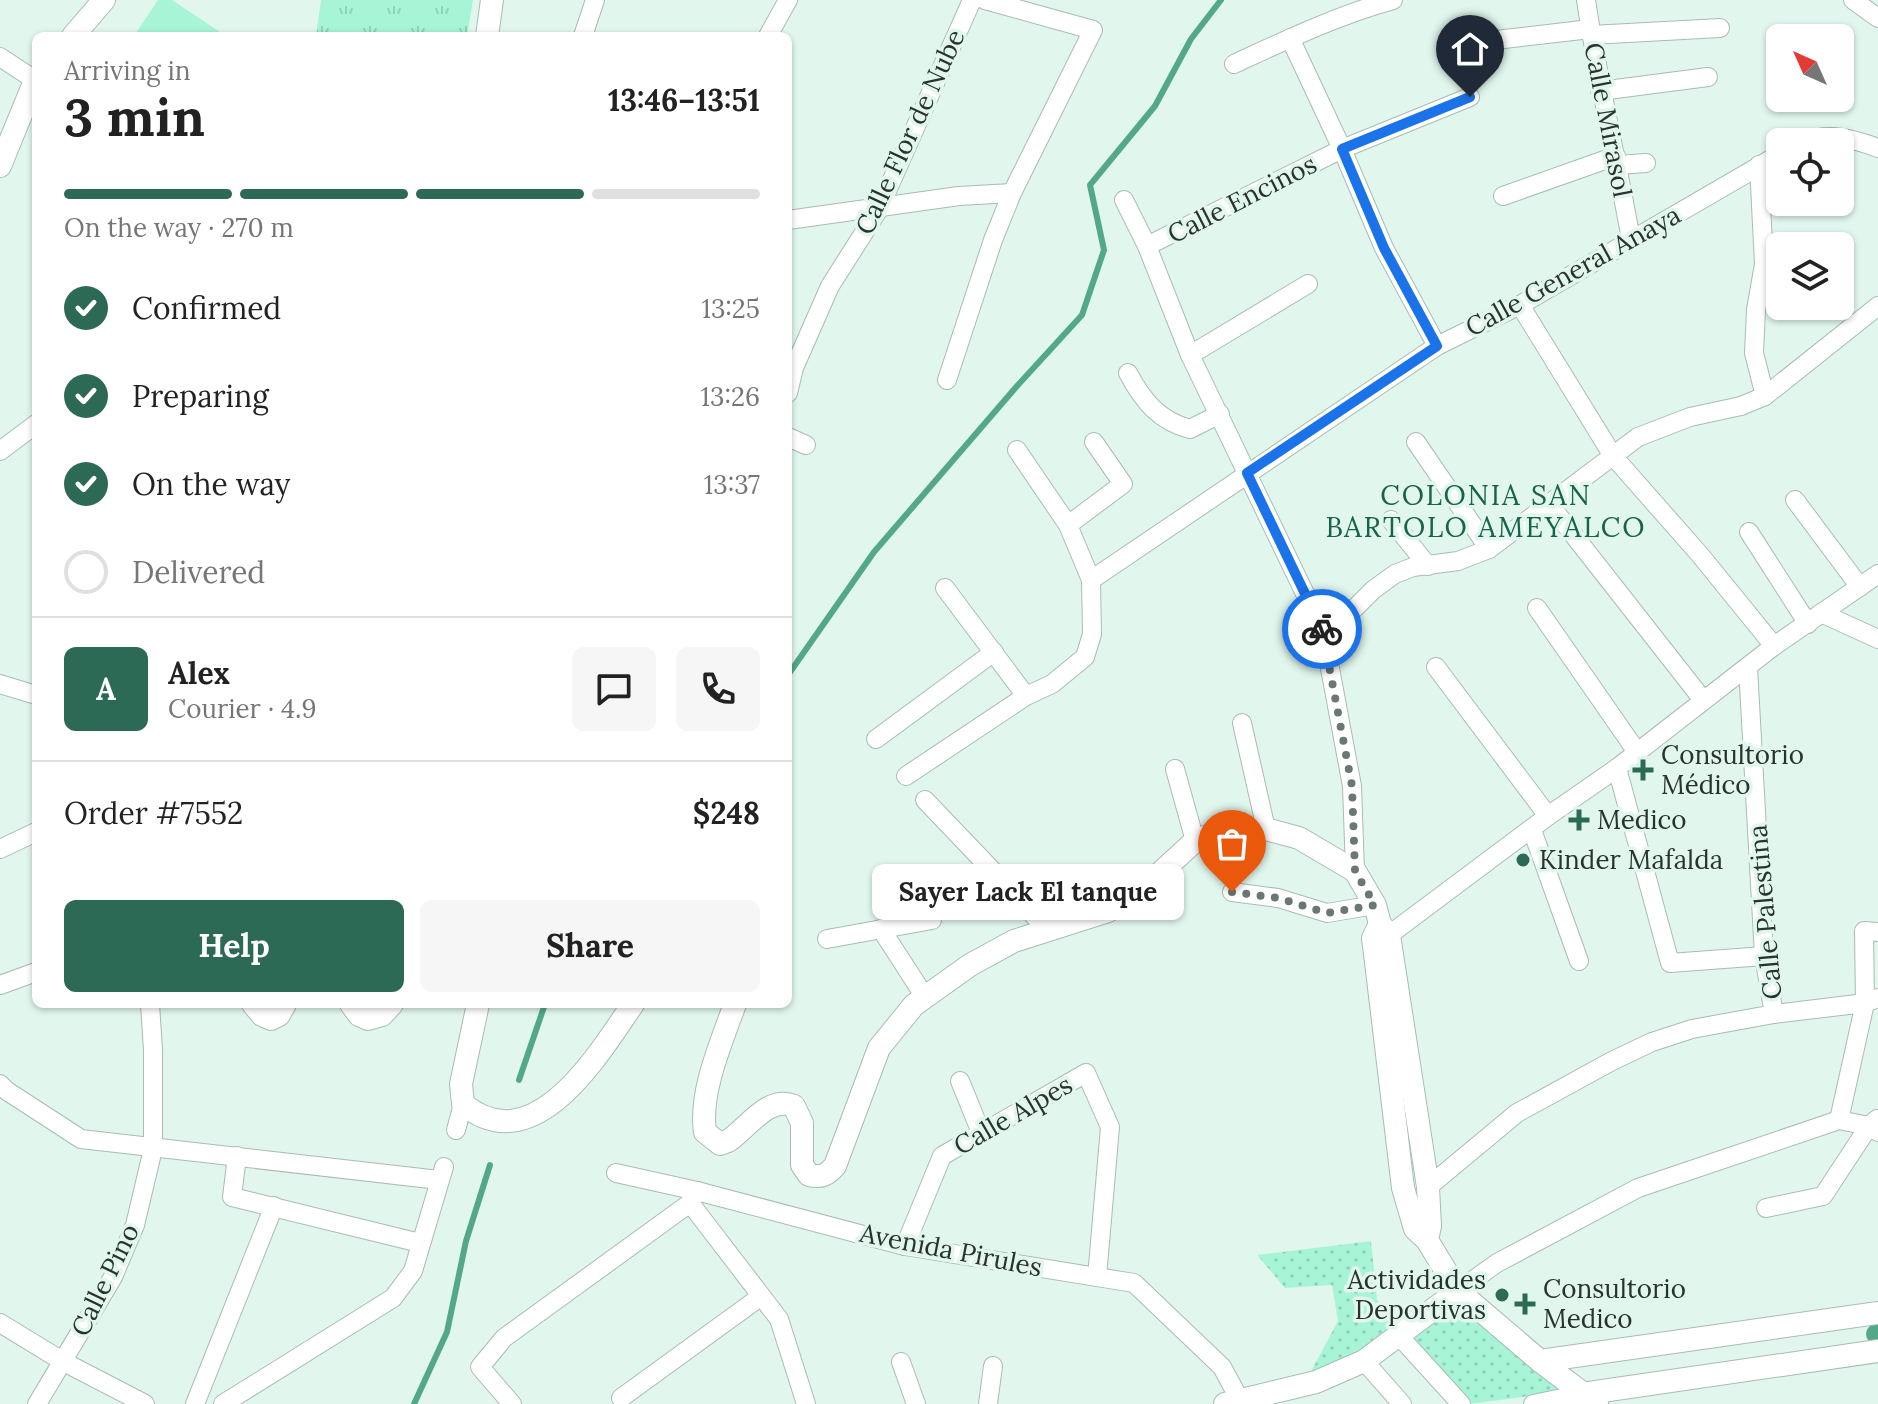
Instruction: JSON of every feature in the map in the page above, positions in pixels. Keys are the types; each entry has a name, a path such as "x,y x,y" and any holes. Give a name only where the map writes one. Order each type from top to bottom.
{"street":[{"path":"76,32 104,0"},
{"path":"488,32 492,0"},
{"path":"584,32 595,0"},
{"path":"770,32 788,0"},
{"name":"Calle Flor de Nube","path":"792,364 830,286 879,209 972,0"},
{"path":"947,380 993,240 1012,193 1093,30 985,0"},
{"path":"1234,64 1290,38 1393,0"},
{"name":"Calle Mirasol","path":"1586,0 1600,91 1631,240"},
{"path":"1853,0 1878,18"},
{"path":"1496,40 1590,32 1720,28"},
{"path":"1290,38 1384,248 1437,346"},
{"path":"0,57 32,77"},
{"path":"1600,91 1708,77"},
{"path":"0,166 32,86"},
{"name":"Calle Encinos","path":"1147,246 1342,149 1470,97"},
{"path":"1854,139 1878,148"},
{"path":"1503,196 1617,161 1646,163"},
{"name":"Calle General Anaya","path":"1091,580 1437,346 1520,305 1766,161"},
{"path":"1759,165 1764,264 1756,310 1754,353 1765,396"},
{"path":"792,220 959,196 1012,193"},
{"path":"1124,200 1147,246 1190,355 1323,631 1352,786 1355,871 1379,926 1428,1187 1430,1226 1427,1240"},
{"path":"1190,355 1308,284"},
{"path":"1520,305 1613,456 1701,556 1774,646"},
{"path":"1323,631 1345,618 1373,590 1395,574 1413,567 1458,561 1489,549 1638,437 1690,417 1741,406 1765,396 1878,306"},
{"path":"1128,373 1139,393 1159,416 1174,425 1190,429 1220,414"},
{"path":"0,451 32,427"},
{"path":"792,439 806,445"},
{"path":"1068,525 1123,484 1094,442"},
{"path":"1416,442 1489,549"},
{"path":"906,776 1026,696 1052,684 1085,657 1092,634 1091,580 1068,525 1017,450"},
{"path":"1795,500 1860,587"},
{"path":"1550,505 1703,700"},
{"path":"1391,520 1428,566"},
{"path":"1749,532 1814,618 1878,639"},
{"path":"1232,892 1278,898 1379,926 1532,830 1774,646 1878,574"},
{"path":"945,588 1026,696"},
{"path":"1537,608 1637,752"},
{"path":"876,739 994,652"},
{"path":"1436,667 1548,816"},
{"name":"Calle Palestina","path":"1748,667 1764,956 1774,1014"},
{"path":"0,684 32,694"},
{"path":"1242,723 1266,829"},
{"path":"1617,768 1670,963 1764,956"},
{"path":"1175,769 1194,838"},
{"path":"925,800 1048,931"},
{"path":"734,1008 714,1063 703,1119 705,1132 720,1144 728,1141 771,1105 784,1102 794,1106 802,1123 802,1165 809,1175 819,1177 828,1174 835,1166 879,1048 914,1005 970,965 1014,941 1108,911 1159,874 1194,838 1266,829 1299,838 1355,871"},
{"path":"1532,830 1579,961"},
{"path":"0,849 32,834"},
{"path":"827,939 932,920"},
{"path":"1379,926 1403,1188 1415,1229 1427,1240 1458,1291 1589,1399"},
{"path":"881,929 925,997"},
{"path":"1839,1120 1871,1000 1864,931 1878,932"},
{"path":"0,985 32,973"},
{"path":"1428,1187 1517,1113 1652,1042 1692,1029 1871,1000"},
{"name":"Calle Pino","path":"37,1404 113,1277 135,1225 153,1149 150,1008"},
{"path":"256,1008 271,1019 279,1015 283,1008"},
{"path":"354,1008 368,1019 382,1015 388,1008"},
{"path":"456,1130 463,1104 461,1084 477,1008"},
{"path":"463,1104 479,1118 498,1122 542,1111 571,1088 630,1008"},
{"name":"Calle Alpes","path":"905,1246 942,1156 1086,1073 1110,1127 1097,1277"},
{"path":"960,1081 982,1135"},
{"path":"0,1084 81,1139 153,1149 442,1174 413,1271 393,1298 223,1404"},
{"path":"1236,1402 1316,1382 1364,1361 1497,1263 1638,1188 1839,1120 1875,1125 1823,1196 1766,1208"},
{"path":"237,1156 232,1197 420,1243"},
{"name":"Avenida Pirules","path":"616,1173 693,1197 905,1246 1134,1283 1222,1367 1236,1402"},
{"path":"512,1404 480,1367 504,1338 693,1197 760,1297 779,1319 806,1404"},
{"path":"195,1404 274,1206"},
{"path":"621,1398 760,1297"},
{"path":"1533,1404 1589,1399 1874,1351 1869,1315 1540,1361"},
{"path":"0,1323 64,1362 145,1404"},
{"path":"1400,1337 1461,1404"},
{"path":"1364,1361 1402,1404"},
{"path":"901,1362 916,1404"},
{"path":"988,1404 993,1366"}],"green space":[{"path":"158,0 172,0 220,32 137,32"},
{"path":"321,0 473,0 468,32 317,32"},
{"path":"1371,1241 1377,1300 1400,1325 1364,1353 1309,1375 1338,1321 1332,1285 1285,1288 1257,1255"},
{"path":"1459,1299 1567,1391 1470,1404 1409,1336"}],"waterway":[{"path":"792,669 874,552 1082,315 1104,250 1090,185 1155,106 1191,39 1221,0"},
{"path":"519,1080 544,1008"},
{"path":"414,1404 447,1332 466,1241 490,1165"}],"way so far":[{"path":"1232,892 1278,898 1327,913 1375,905 1355,871 1352,786 1322,629"}],"place":[{"name":"Consultorio Médico","path":"1643,770"},
{"name":"Medico","path":"1579,820"},
{"name":"Kinder Mafalda","path":"1523,860"},
{"name":"Sayer Lack El tanque","path":"1232,892"},
{"name":"Actividades Deportivas","path":"1502,1295"},
{"name":"Consultorio Medico","path":"1525,1304"}],"district":[{"name":"COLONIA SAN BARTOLO AMEYALCO","path":"1486,511"}],"route":[{"path":"1322,629 1247,473 1437,346 1384,248 1342,149 1470,97"}]}
